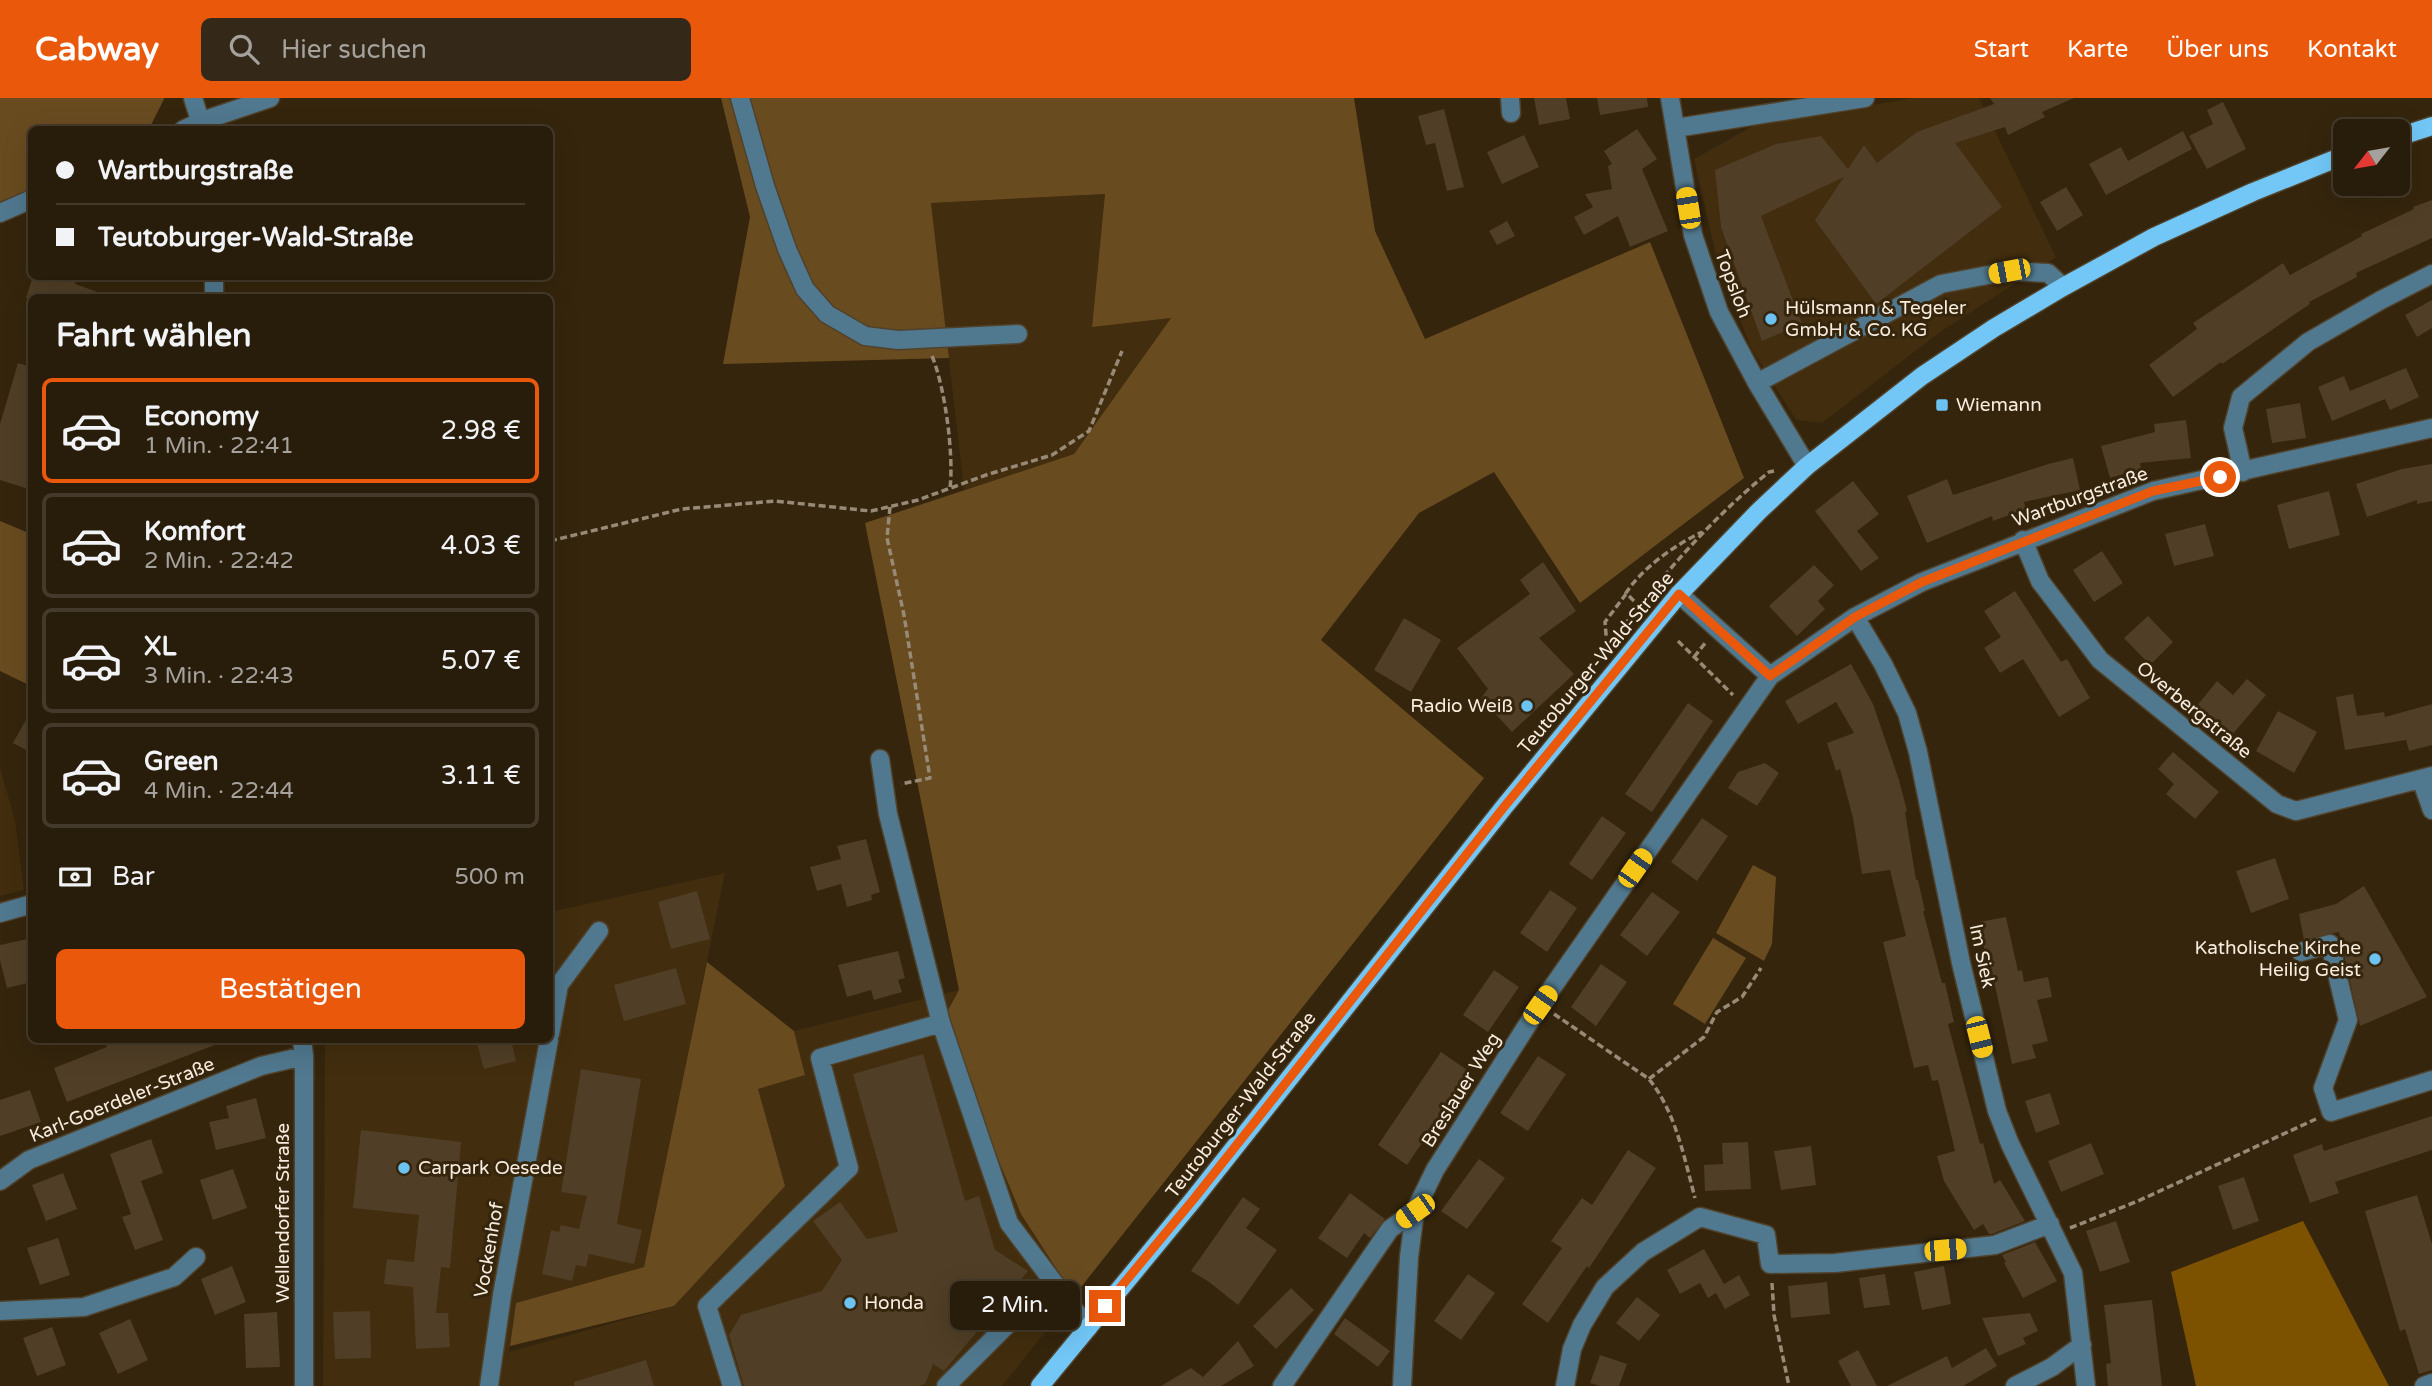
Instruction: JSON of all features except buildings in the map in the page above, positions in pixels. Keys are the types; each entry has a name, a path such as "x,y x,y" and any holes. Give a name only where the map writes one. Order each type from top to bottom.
{"main road":[{"path":"2410,133 2432,126"},
{"name":"Teutoburger-Wald-Straße","path":"1040,1386 1202,1189 1495,818 1679,594 1759,511 1807,467 1922,376 1994,328 2166,231 2333,160"}],"street":[{"path":"193,98 202,125 270,98"},
{"path":"740,98 765,187 805,289 827,314 865,336 898,340 1018,334"},
{"name":"Topsloh","path":"1670,98 1693,235 1719,312 1807,467"},
{"path":"1676,128 1866,98"},
{"path":"0,213 28,201"},
{"path":"1757,383 1941,284 2009,271 2048,274 2063,287"},
{"path":"2243,472 2233,428 2241,397 2308,342 2432,274"},
{"name":"Wartburgstraße","path":"1770,676 1855,617 1922,582 2153,491 2432,428"},
{"name":"Overbergstraße","path":"2023,540 2040,581 2100,660 2277,804 2296,811 2427,777"},
{"path":"1679,594 1770,676"},
{"name":"Im Siek","path":"1855,617 1883,664 1907,713 1924,778 1961,963 1997,1111 2010,1144 2073,1273 2086,1386"},
{"name":"Breslauer Weg","path":"1402,1386 1409,1257 1415,1211 1435,1170 1540,1005 1770,676"},
{"path":"880,760 888,814 941,1023 1009,1223 1088,1328"},
{"path":"2427,777 2432,810"},
{"path":"0,913 28,905"},
{"name":"Vockenhof","path":"553,1016 559,985 599,931"},
{"path":"2301,952 2330,944 2348,1020 2323,1087 2331,1112 2432,1080"},
{"path":"732,1386 707,1306 849,1168 820,1058 941,1023"},
{"name":"Vockenhof","path":"489,1386 502,1295 548,1043"},
{"name":"Karl-Goerdeler-Straße","path":"0,1181 29,1160 303,1048"},
{"name":"Wellendorfer Straße","path":"303,1048 304,1386"},
{"path":"1282,1386 1390,1229 1415,1211"},
{"path":"1565,1386 1572,1349 1582,1325 1605,1287 1643,1252 1700,1217 1766,1234 1770,1264 1835,1263 1995,1245 2052,1229"},
{"path":"0,1311 84,1307 174,1277 196,1257"},
{"path":"946,1386 1051,1281"},
{"path":"2015,1386 2052,1367 2082,1345"},
{"path":"2424,1386 2432,1383"}],"path":[{"path":"924,339 942,382 952,472 950,488"},
{"path":"553,540 682,509 775,501 871,511 918,500 1052,455 1089,431 1122,351"},
{"path":"884,788 930,778 904,615 887,538 890,506"},
{"path":"1607,648 1605,622 1636,578 1688,539 1706,531"},
{"path":"1626,593 1634,601"},
{"path":"1678,641 1747,709"},
{"path":"1649,1079 1704,1037 1717,1012 1742,997 1760,968"},
{"path":"1540,1005 1649,1079 1659,1092 1677,1129 1700,1217"},
{"path":"2052,1229 2138,1201 2331,1112"},
{"path":"1770,1264 1774,1315 1789,1386"}],"shaded area":[{"path":"0,98 164,98 150,126 28,126 28,192 0,202"},
{"path":"721,98 1354,98 1375,231 1425,339 1650,242 1744,478 1580,603 1494,472 1419,513 1321,640 1484,778 1074,1296 1021,1214 941,1023 959,990 865,523 1074,454 1171,318 1092,327 1105,194 931,203 949,358 723,364 750,217"},
{"path":"1913,98 1979,98 2056,257 1940,332 1822,423 1796,420 1751,348 1717,260 1694,159 1753,126"},
{"path":"1105,194 1092,326 1171,318 1074,454 964,490 931,203"},
{"path":"0,521 28,533 28,685 0,671"},
{"path":"0,768 15,820 24,890 0,896"},
{"path":"1753,865 1776,877 1772,944 1764,961 1716,933"},
{"path":"725,873 644,1267 516,1303 509,1352 674,1306 758,1089 805,1074 794,1031 959,990 1021,1214 1074,1296 1002,1386 323,1386 325,1043 553,1043 553,911"},
{"path":"1713,938 1746,958 1705,1024 1673,1004"},
{"path":"707,962 794,1031 805,1075 758,1089 785,1186 674,1306 510,1346 516,1303 644,1267"},
{"path":"2303,1221 2389,1386 2196,1386 2171,1272"}],"place":[{"name":"Hülsmann & Tegeler GmbH & Co. KG","path":"1771,319"},
{"name":"Wiemann","path":"1942,405"},
{"name":"Radio Weiß","path":"1527,706"},
{"name":"Katholische Kirche Heilig Geist","path":"2375,959"},
{"name":"Carpark Oesede","path":"404,1168"},
{"name":"Honda","path":"850,1303"}],"route":[{"path":"1105,1306 1193,1200 1504,807 1679,594 1770,676 1855,617 1922,582 2153,491 2220,477"}]}
